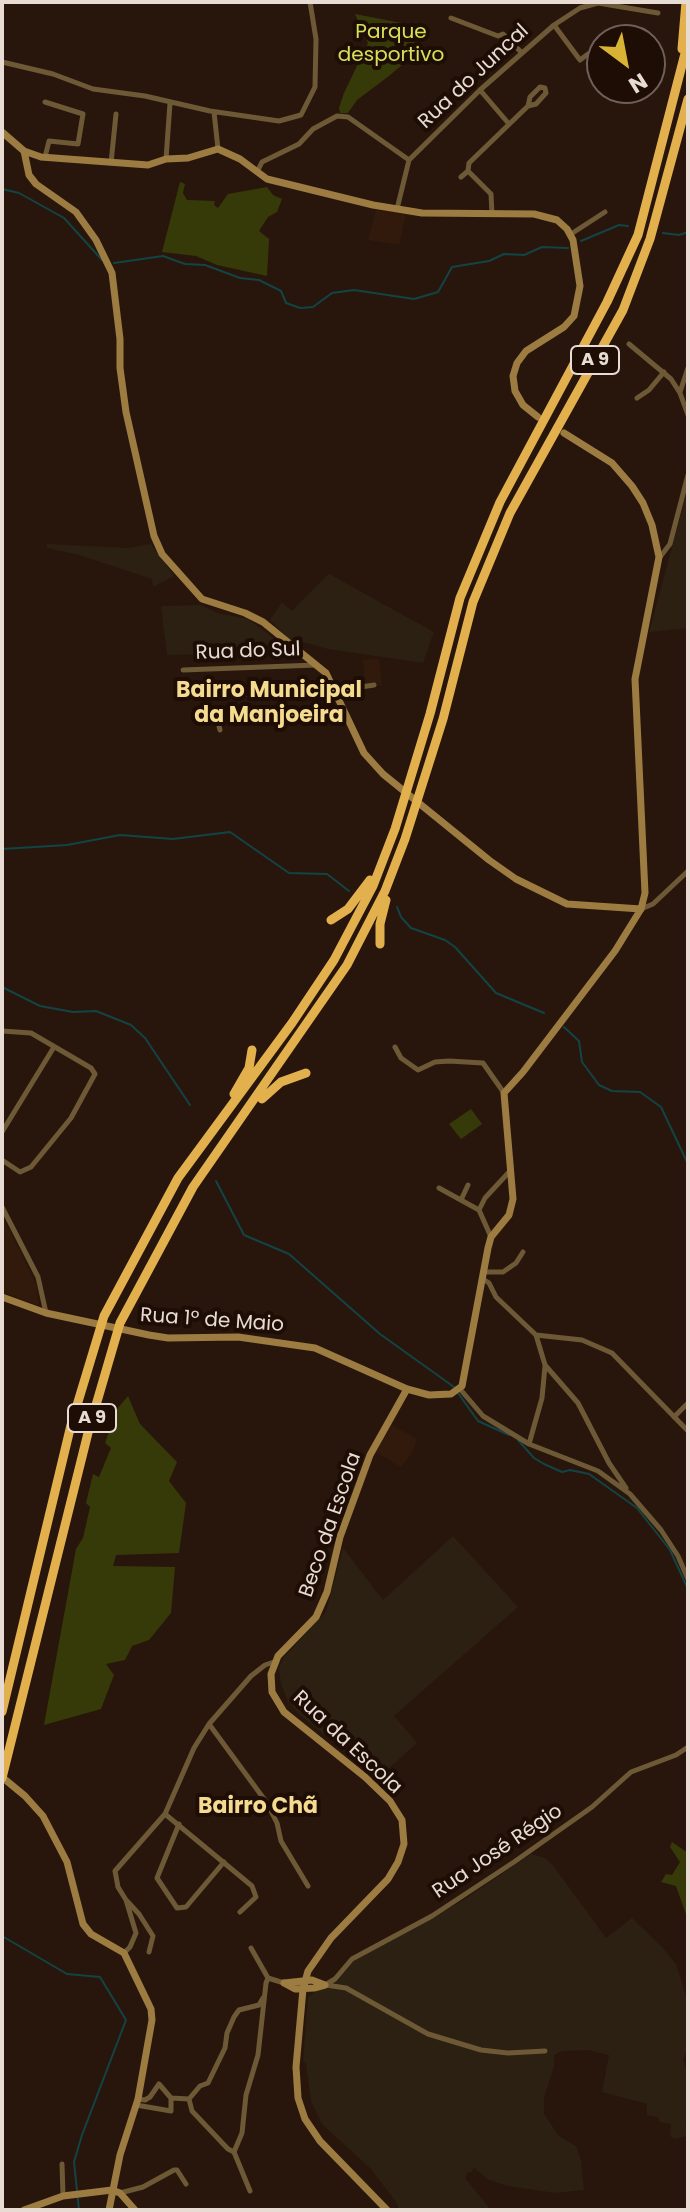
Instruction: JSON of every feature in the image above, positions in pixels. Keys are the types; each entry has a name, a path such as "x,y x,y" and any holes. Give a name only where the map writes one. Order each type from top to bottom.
{"highway":[{"path":"682,64 686,2"},
{"name":"A 9","path":"2,1712 71,1425 104,1316 178,1178 292,1023 334,960 373,886 430,714 460,598 500,502 607,302 638,235 688,42"},
{"name":"A 9","path":"2,1778 89,1429 120,1323 193,1187 347,965 385,891 443,719 473,602 510,513 623,310 650,239 688,99"},
{"path":"380,944 382,909 399,855"},
{"path":"331,920 348,909 384,857"},
{"path":"217,1126 249,1068 252,1050"},
{"path":"226,1141 267,1092 281,1082 306,1073"}],"street":[{"path":"2,62 53,74 93,89 279,121 301,115 315,87 316,39 310,2"},
{"name":"Rua do Juncal","path":"409,160 521,52 580,8 598,3 658,13"},
{"path":"451,18 498,36 503,34 521,52"},
{"path":"554,25 578,62 586,56"},
{"path":"480,90 509,124"},
{"path":"45,102 83,114 78,144 49,141 45,157"},
{"path":"166,159 170,103"},
{"path":"461,177 468,171 469,163 528,106"},
{"path":"214,112 218,149"},
{"path":"111,163 116,114"},
{"path":"257,172 262,162 299,144 313,129 337,116 348,117 409,160 397,210"},
{"path":"2,132 24,151 45,157 148,165 218,149 240,159 267,179 397,210 534,214 557,220 571,234 580,286 574,316 564,327 526,351 517,363 513,376 515,391 523,405 538,417"},
{"path":"24,151 29,175 36,184 76,212 96,240 112,273 126,412 154,536 162,554 202,599 263,622 326,673 364,753 383,774 516,879 567,904 641,909 653,904 688,871"},
{"path":"468,171 491,194 492,215"},
{"path":"571,234 605,212"},
{"path":"629,344 664,372 680,393 688,415"},
{"path":"680,393 688,368"},
{"path":"637,398 649,390 664,372"},
{"path":"504,1093 615,951 641,909 645,893 635,679 659,557 652,525 632,486 612,463 564,433"},
{"path":"659,557 670,544 688,475"},
{"name":"Rua do Sul","path":"183,670 316,665"},
{"path":"205,696 335,691 374,685"},
{"path":"220,730 218,722 344,709"},
{"path":"2,1031 31,1033 94,1071 93,1081 71,1118 31,1167 20,1172 2,1160"},
{"path":"2,1132 54,1047"},
{"path":"395,1047 401,1058 418,1070 435,1062 483,1063 504,1093 513,1199 509,1215 491,1237 465,1379 460,1389 483,1416 529,1444 598,1471 630,1494"},
{"path":"479,1210 485,1198 510,1171"},
{"path":"461,1200 468,1185"},
{"path":"439,1188 479,1210 491,1237"},
{"path":"2,1207 38,1277 46,1313"},
{"path":"483,1276 503,1272 516,1263 523,1252"},
{"path":"483,1276 496,1297 536,1335 545,1365 544,1389 529,1444"},
{"name":"Rua 1º de Maio","path":"2,1297 46,1313 149,1335 168,1338 220,1336 292,1343 315,1348 407,1389 429,1395 451,1394 460,1389"},
{"path":"536,1335 582,1340 612,1353 688,1431"},
{"path":"545,1365 578,1403 609,1463 630,1494 661,1530 688,1579"},
{"name":"Beco da Escola","path":"274,1662 316,1617 327,1592 340,1537 370,1455 407,1389"},
{"path":"674,1417 688,1403"},
{"path":"149,1952 153,1936 118,1887 115,1871 165,1814 194,1748 209,1724 251,1676 274,1662"},
{"name":"Rua da Escola","path":"274,1662 272,1692 284,1712 365,1777 390,1801 402,1820 404,1844 388,1879 314,1960 304,1985 296,2067 298,2098 305,2119 320,2141 387,2210"},
{"path":"209,1724 267,1803 277,1823 281,1841 308,1886"},
{"name":"Rua José Régio","path":"325,1985 335,1979 352,1959 432,1916 514,1862 592,1807 631,1772 676,1755 688,1747"},
{"path":"2,1778 25,1796 43,1816 67,1862 83,1924 91,1934 124,1953 151,2009 152,2020 137,2102 109,2210"},
{"path":"165,1814 256,1892 254,1901 240,1912"},
{"path":"179,1824 157,1872 157,1878 177,1908 186,1907 224,1862"},
{"path":"124,1953 136,1933 126,1900"},
{"path":"234,2152 242,2133 246,2095 258,2055 268,1978 251,1948"},
{"path":"268,1978 284,1983 346,1988 428,2034 481,2050 508,2053 545,2051"},
{"path":"189,2099 200,2086 208,2083 239,2010 259,2005 265,1995"},
{"path":"159,2084 171,2098 171,2111 137,2102 150,2097 159,2084"},
{"path":"171,2098 189,2099"},
{"path":"189,2099 192,2111 234,2152 250,2191"},
{"path":"62,2164 67,2195"},
{"path":"24,2210 67,2195 143,2187 174,2170 186,2184"},
{"path":"116,2191 135,2210"}],"shaded area":[{"path":"376,210 406,215 399,245 368,240"},
{"path":"687,492 688,628 649,632"},
{"path":"47,544 127,548 151,544 174,576 153,587 152,579 47,548"},
{"path":"329,574 434,632 423,663 328,649 288,638 270,620 282,602 292,611"},
{"path":"201,605 217,613 248,619 292,652 167,655 161,606"},
{"path":"379,659 382,686 365,684 363,660"},
{"path":"2,1215 36,1284 39,1306 2,1292"},
{"path":"392,1425 417,1439 412,1453 401,1467 376,1452"},
{"path":"453,1536 518,1607 394,1716 417,1743 377,1779 297,1712 281,1684 279,1668 284,1657 326,1612 343,1548 383,1600"},
{"path":"531,1854 545,1858 552,1864 606,1938 632,1918 676,1964 688,2002 688,2047 683,2060 688,2076 688,2120 685,2124 688,2136 674,2139 670,2136 671,2124 647,2115 647,2104 602,2092 609,2055 588,2050 562,2051 554,2055 554,2066 544,2098 544,2114 559,2136 576,2146 581,2160 584,2190 555,2193 508,2186 489,2180 474,2168 465,2178 491,2210 399,2210 371,2169 322,2124 311,2101 306,2063 303,2062 308,1997 354,1961 465,1899"}],"green space":[{"name":"Parque desportivo","path":"355,14 417,26 412,56 357,100 348,113 340,113 344,93 368,43"},
{"path":"180,182 185,184 183,193 187,200 215,201 214,205 218,208 228,194 267,187 273,195 282,199 277,212 268,217 259,231 269,239 267,276 217,265 196,256 162,252"},
{"path":"471,1109 482,1124 461,1139 449,1124"},
{"path":"128,1396 140,1424 177,1462 169,1481 186,1503 179,1553 116,1555 113,1566 175,1567 171,1613 149,1640 132,1646 125,1660 106,1664 114,1675 101,1709 44,1725 76,1549 83,1538 90,1507 86,1503 93,1474 99,1477 111,1448 105,1443 117,1409"},
{"path":"672,1842 688,1853 688,1920 676,1886 661,1882 666,1874 672,1875 680,1862 670,1847"}],"waterway":[{"path":"2,189 19,193 64,218 102,260"},
{"path":"581,241 619,225 628,226"},
{"path":"663,233 679,235 688,232"},
{"path":"114,263 163,256 185,264 205,265 240,278 259,280 281,291 286,303 300,308 313,307 332,293 354,290 414,299 438,292 452,267 489,261 504,254 524,255 542,247 568,248"},
{"path":"2,849 67,845 120,835 173,839 230,832 289,873 327,874 349,891"},
{"path":"397,907 411,928 445,940 455,947 496,993 544,1013"},
{"path":"2,987 40,1006 73,1012 96,1011 131,1025 145,1038 190,1105"},
{"path":"564,1027 579,1041 582,1062 599,1085 612,1091 640,1092 661,1107 688,1164"},
{"path":"216,1181 244,1235 289,1254 380,1334 454,1387"},
{"path":"458,1393 478,1421 509,1435"},
{"path":"518,1440 544,1464 562,1472 570,1470 589,1474 637,1508 670,1550 688,1589"},
{"path":"2,1936 67,1974 100,1977 126,2020 74,2162 79,2210"}],"district":[{"name":"Bairro Municipal da Manjoeira","path":"269,704"},
{"name":"Bairro Chã","path":"258,1807"}]}
